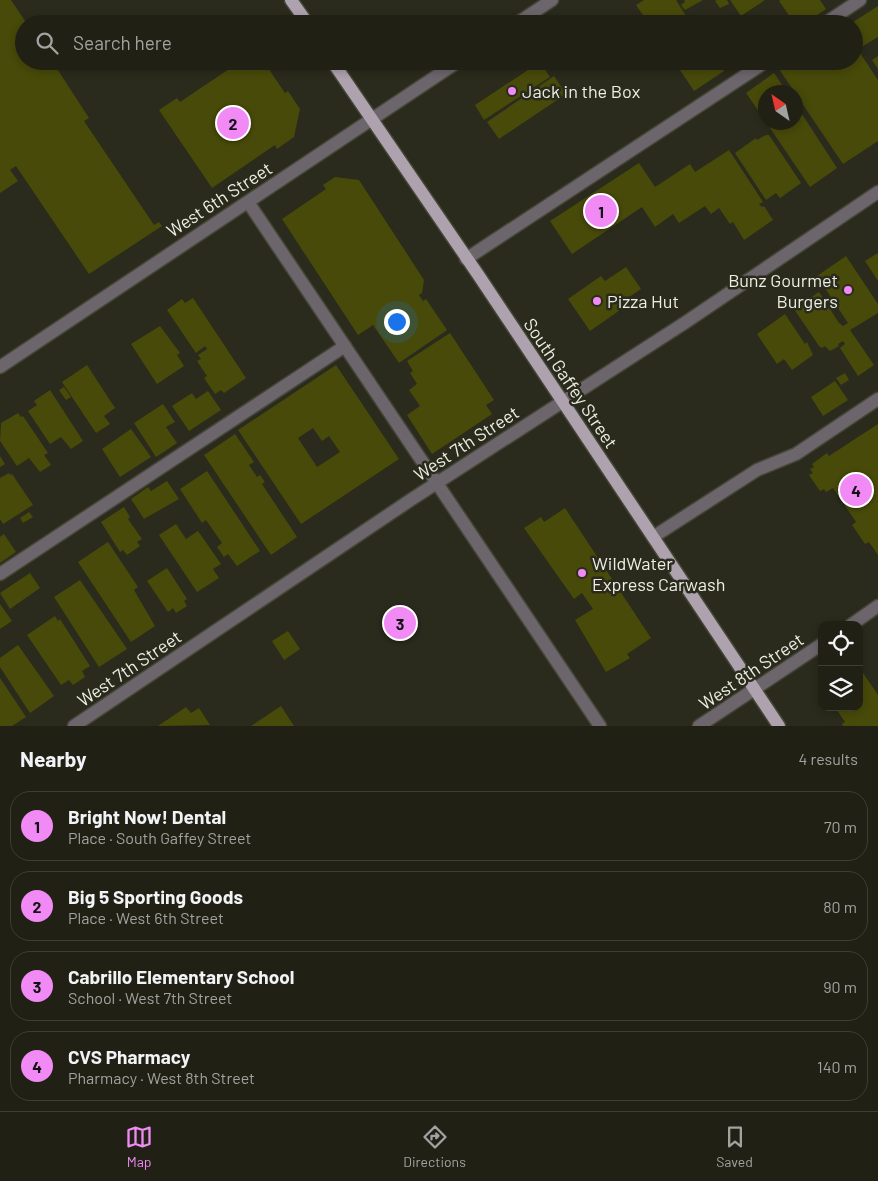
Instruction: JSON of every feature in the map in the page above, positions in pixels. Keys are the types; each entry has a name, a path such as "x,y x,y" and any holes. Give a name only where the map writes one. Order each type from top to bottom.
{"main road":[{"path":"291,0 302,15"},
{"name":"South Gaffey Street","path":"338,70 779,726"}],"street":[{"path":"530,15 552,0"},
{"path":"838,15 860,0"},
{"name":"West 6th Street","path":"0,367 445,70"},
{"path":"466,260 753,70"},
{"name":"West 7th Street","path":"74,726 562,401 686,322 878,192"},
{"path":"248,202 600,726"},
{"path":"0,574 346,346"},
{"path":"653,537 757,470 796,454 878,398"},
{"path":"857,621 878,606"},
{"name":"West 8th Street","path":"699,726 818,647"}],"building":[{"path":"0,0 11,0 21,15 15,15 15,70 58,70 89,118 84,121 154,225 159,222 162,226 89,274 16,166 10,170 18,181 0,193"},
{"path":"644,0 676,0 685,15 643,15 636,5"},
{"path":"684,0 703,0 685,10 681,5 685,2"},
{"path":"727,0 729,4 720,8 715,1"},
{"path":"730,0 765,0 742,15 740,15"},
{"path":"820,0 826,9 817,15 789,15 779,1"},
{"path":"878,6 878,37 863,46 863,16"},
{"path":"878,56 878,69 872,60"},
{"path":"863,58 878,80 878,141 843,164 803,105 803,85 790,85 780,70 863,70"},
{"path":"228,70 269,70 285,93 288,91 300,109 294,137 277,149 275,145 212,188 159,110 177,98 180,102"},
{"name":"Jack in the Box","path":"528,70 545,70 550,77 484,120 475,105"},
{"path":"680,70 724,71 694,91"},
{"path":"774,73 782,85 758,85 758,110 746,93"},
{"path":"554,76 566,94 499,139 487,122"},
{"path":"803,116 837,168 810,187 771,130 803,130"},
{"path":"769,135 801,183 780,198 776,193 766,200 735,153 756,138 757,140"},
{"path":"729,150 763,202 759,204 762,207 764,206 773,220 744,240 733,222 730,224 719,208 711,214 705,206 679,223 673,214 655,227 642,207 572,254 550,221 639,163 655,187 690,164 695,172"},
{"path":"335,177 359,180 424,280 422,293 419,295 423,301 426,299 447,330 399,363 373,325 358,335 282,219 326,189 323,185"},
{"path":"878,253 878,281 865,261"},
{"path":"846,256 878,304 878,313 850,330 874,365 858,376 840,348 845,344 843,341 838,344 839,346 830,351 825,346 822,348 794,309 819,292 839,323 843,326 848,323 817,276"},
{"name":"Pizza Hut","path":"626,267 641,289 619,304 623,308 590,331 568,299 601,276 605,281"},
{"path":"193,298 246,378 224,393 221,390 215,394 204,378 207,376 197,361 201,359 198,355 207,349 205,346 196,353 167,310 182,299 185,303"},
{"path":"785,314 805,344 807,342 813,355 792,370 784,359 777,364 757,334"},
{"path":"160,326 180,353 177,355 184,366 157,384 131,344"},
{"path":"450,333 494,400 486,405 492,414 432,454 407,415 420,406 409,390 417,384 410,373 413,371 407,361"},
{"path":"87,365 115,408 104,416 110,424 96,433 62,382"},
{"path":"336,365 399,459 301,524 238,430","holes":["313,428 322,441 329,436 340,452 317,467 298,438"]},
{"path":"845,373 849,380 841,385 836,378"},
{"path":"835,381 848,400 823,416 811,397"},
{"path":"64,387 71,397 66,400 59,390"},
{"path":"50,390 83,441 71,449 61,437 50,444 28,411 37,405 34,401"},
{"path":"208,391 221,410 189,431 172,406 192,393 196,399"},
{"path":"163,404 175,422 166,427 177,443 156,457 134,423"},
{"path":"18,413 21,417 23,416 48,453 44,455 51,465 40,472 29,458 17,466 0,441 1,423"},
{"path":"878,424 878,555 869,542 865,544 852,525 856,522 833,488 826,492 824,489 820,491 809,475 813,473 810,469 814,467 812,464 827,453 829,456"},
{"path":"131,429 151,457 120,477 102,449"},
{"path":"235,434 254,462 249,465 257,477 260,475 265,482 262,484 297,537 271,555 204,455"},
{"path":"0,456 5,464 0,467"},
{"path":"207,471 260,551 237,566 228,554 224,557 217,547 222,543 206,520 202,523 180,489"},
{"path":"9,473 10,475 12,474 33,505 3,524 0,519 0,478"},
{"path":"167,481 179,499 144,519 131,499 148,487 151,491"},
{"path":"124,507 130,517 128,519 142,539 137,542 140,546 127,555 123,550 120,552 101,522"},
{"name":"WildWater Express Carwash","path":"565,508 651,638 627,654 630,658 606,672 575,620 593,609 582,593 574,599 524,528 541,517 544,522"},
{"path":"29,512 33,517 23,523 20,518"},
{"path":"176,524 186,539 198,531 221,564 213,569 219,578 197,592 159,535"},
{"path":"4,534 16,552 0,563 0,537"},
{"path":"108,542 138,587 134,590 155,626 131,642 78,562"},
{"path":"167,568 187,599 184,601 187,606 176,613 173,608 168,612 147,581"},
{"path":"30,573 40,588 10,609 0,593"},
{"path":"80,580 127,649 99,667 54,597"},
{"path":"0,604 12,621 0,629"},
{"path":"55,616 58,621 60,619 90,666 82,671 85,677 73,685 69,680 61,685 27,635"},
{"path":"288,631 300,649 284,660 272,641"},
{"path":"18,645 54,696 30,713 0,667 0,658"},
{"path":"863,673 878,695 878,726 843,726 842,724 845,722 838,711 863,711"},
{"path":"0,678 26,717 12,726 0,726"},
{"path":"281,706 294,726 251,726"},
{"path":"186,707 191,713 199,708 210,725 158,726"}],"place":[{"name":"Jack in the Box","path":"512,91"},
{"name":"Big 5 Sporting Goods","path":"233,123"},
{"name":"Bright Now! Dental","path":"601,211"},
{"name":"Bunz Gourmet Burgers","path":"848,290"},
{"name":"Pizza Hut","path":"597,301"},
{"name":"CVS Pharmacy","path":"856,490"},
{"name":"WildWater Express Carwash","path":"582,573"},
{"name":"Cabrillo Elementary School","path":"400,623"}]}
